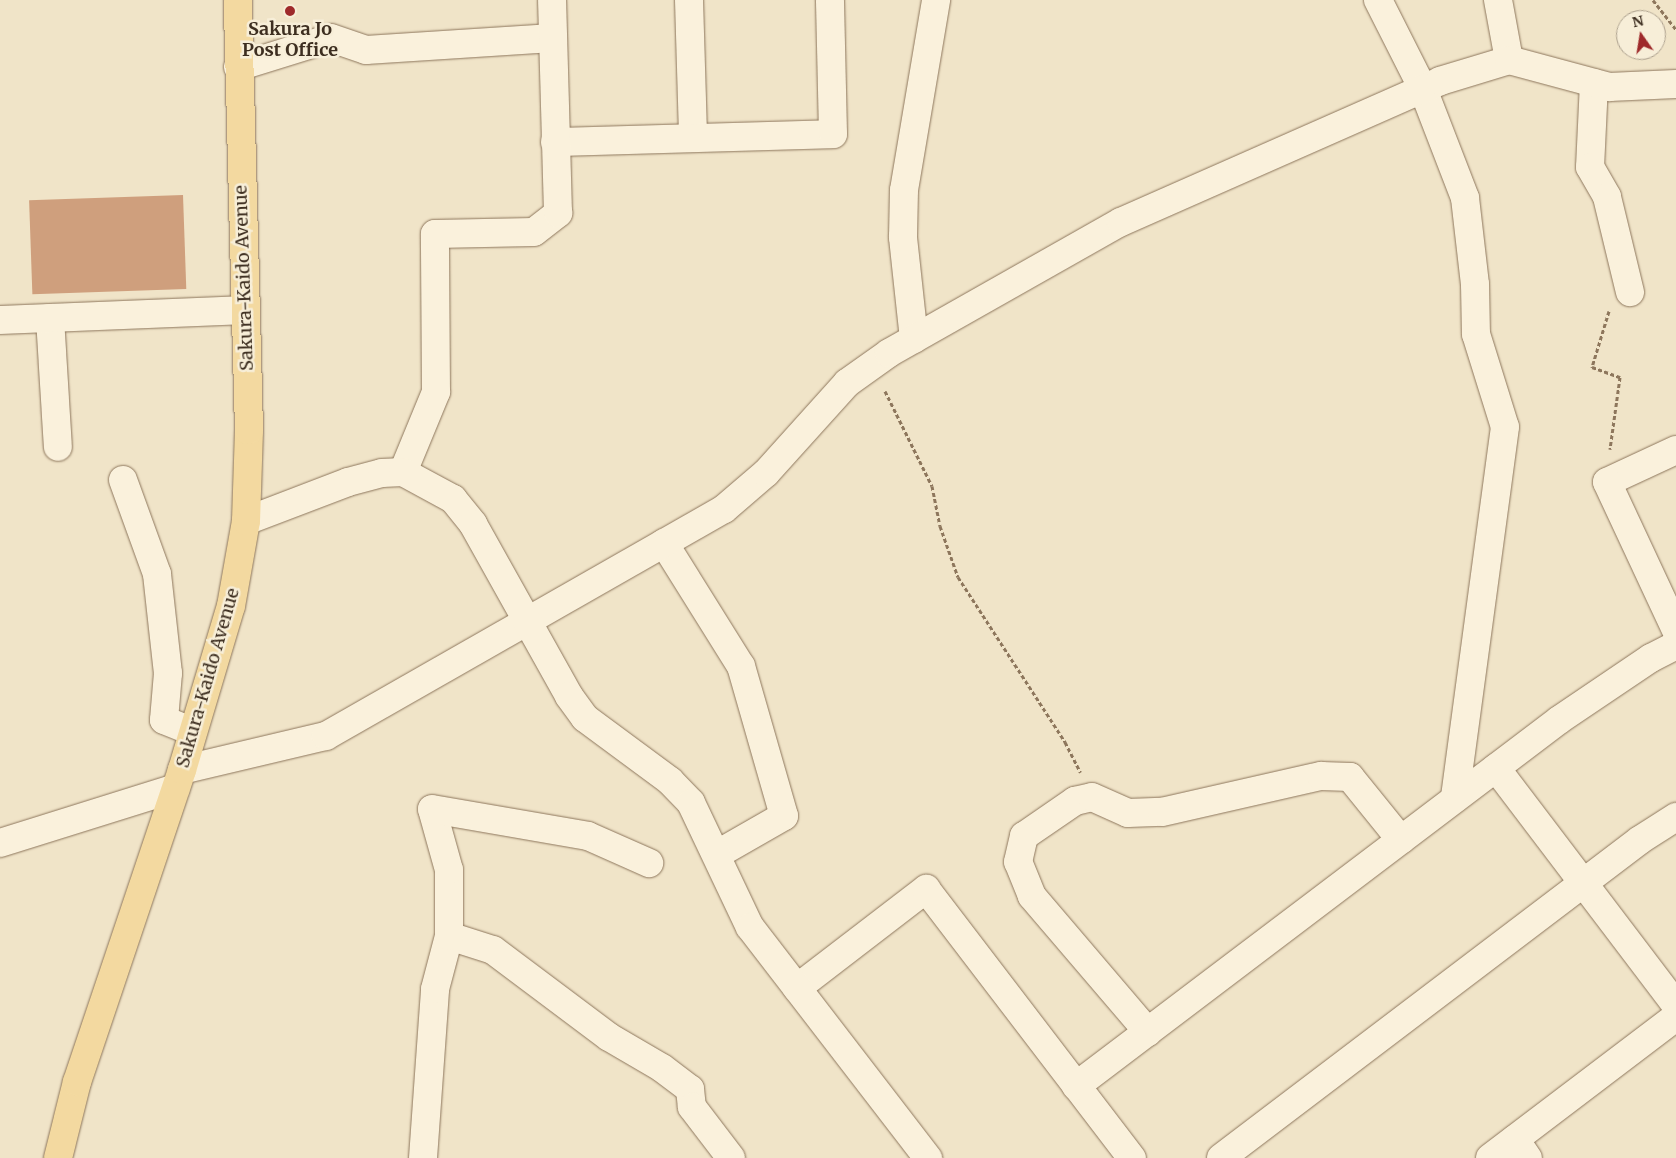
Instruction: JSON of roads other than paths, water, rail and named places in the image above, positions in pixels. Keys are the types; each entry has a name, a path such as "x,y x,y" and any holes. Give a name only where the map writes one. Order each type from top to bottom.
{"main road":[{"name":"Sakura-Kaido Avenue","path":"58,1158 77,1082 179,779 231,606 246,521 249,430 238,67 238,0"}],"street":[{"path":"403,472 436,392 435,234 534,232 558,213 552,0"},
{"path":"689,0 693,138"},
{"path":"556,142 834,134 830,0"},
{"path":"914,340 903,246 904,190 936,0"},
{"path":"1378,0 1423,89 1465,198 1475,284 1476,334 1505,427 1456,799"},
{"path":"1498,0 1509,60"},
{"path":"238,67 332,38 366,50 553,38"},
{"path":"0,843 179,779 326,736 724,509 766,473 847,383 914,340 1121,222 1423,89 1509,60 1609,87 1676,84"},
{"path":"1594,83 1590,167 1607,197 1630,292"},
{"path":"0,320 245,310"},
{"path":"50,318 58,447"},
{"path":"1676,450 1607,482 1676,630"},
{"path":"246,521 348,482 382,473 403,472 453,499 473,524 525,622 585,718 670,781 691,802 750,927 928,1158"},
{"path":"123,480 157,574 168,673 164,720 193,732"},
{"path":"664,543 741,666 784,816 716,855"},
{"path":"1076,1086 1559,720 1650,658 1676,645"},
{"path":"1496,768 1676,1005"},
{"path":"1148,1032 1032,896 1018,862 1024,836 1075,801 1092,798 1128,813 1162,812 1321,776 1350,776 1401,840"},
{"path":"423,1158 434,989 449,936 449,870 432,810 588,836 649,863"},
{"path":"1220,1158 1584,883 1676,817"},
{"path":"797,988 926,889 1132,1158"},
{"path":"449,936 493,950 609,1037 662,1068 690,1089 692,1107 731,1158"},
{"path":"1490,1158 1521,1149 1676,1017"}],"place":[{"name":"Sakura Jo Post Office","path":"290,11"}]}
